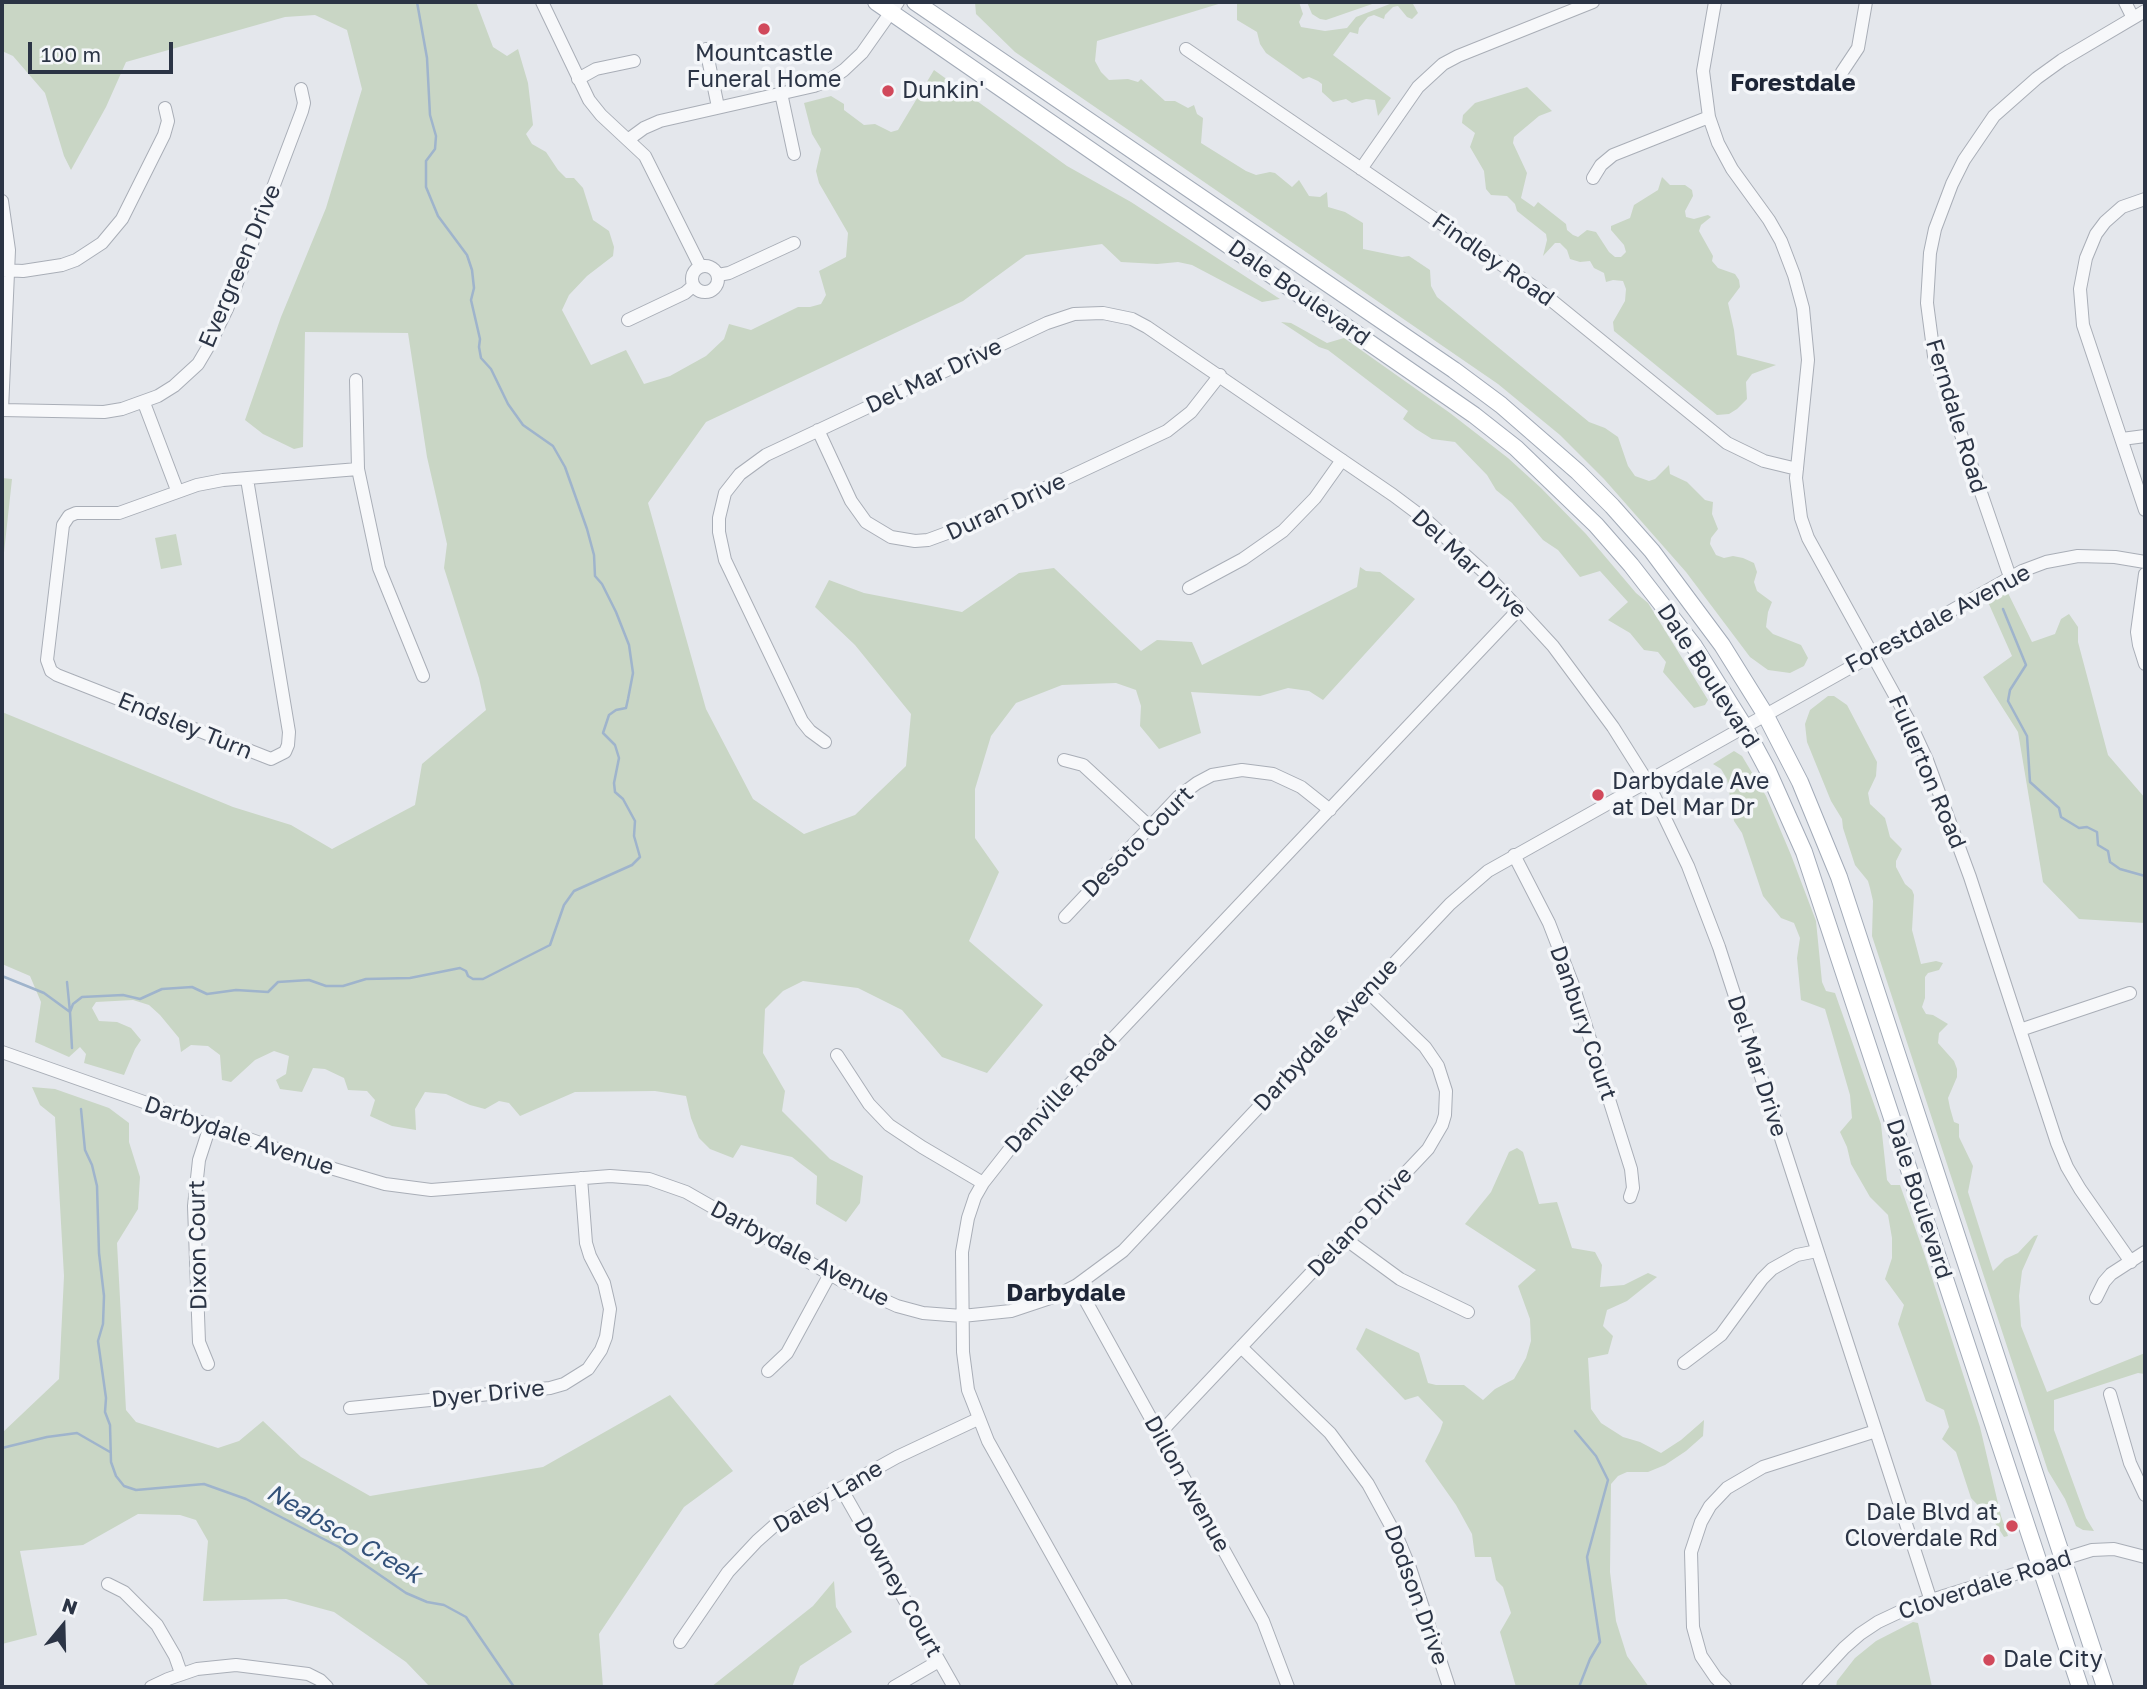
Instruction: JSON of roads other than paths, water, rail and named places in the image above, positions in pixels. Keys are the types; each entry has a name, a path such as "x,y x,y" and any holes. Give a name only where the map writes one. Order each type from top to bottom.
{"main road":[{"name":"Dale Boulevard","path":"876,2 895,7 1431,384 1516,449 1596,525 1694,646 1744,726 1804,852 2080,1687"},
{"name":"Dale Boulevard","path":"915,2 1454,370 1511,413 1578,472 1652,551 1722,645 1765,714 1800,782 1839,877 2105,1687"}],"street":[{"path":"542,2 594,107 629,139 651,165 700,266"},
{"path":"1362,169 1418,87 1443,64 1593,2"},
{"name":"Fullerton Road","path":"1711,2 1703,71 1709,117 1718,143 1732,169 1781,241 1800,295 1808,360 1797,469 1798,505 1808,538 1909,721 1931,770 1970,877 2067,1167 2130,1262"},
{"path":"1842,72 1858,48 1866,2"},
{"path":"2125,2 2133,18"},
{"path":"629,139 660,121 814,86 844,70 862,53 895,7"},
{"name":"Ferndale Road","path":"2010,577 1934,356 1927,303 1935,229 1964,160 1994,116 2017,94 2062,60 2145,11"},
{"path":"706,49 719,107"},
{"name":"Findley Road","path":"1186,49 1561,307 1727,443 1755,458 1797,469"},
{"path":"578,79 596,69 635,61"},
{"name":"Evergreen Drive","path":"2,410 104,412 144,403 159,396 188,375 211,342 227,309 302,111 304,103 301,89"},
{"path":"781,93 794,153"},
{"path":"5,270 43,270 62,265 90,253 107,238 122,219 164,135 168,121 165,108"},
{"path":"1592,178 1608,158 1709,117"},
{"path":"2145,199 2122,207 2096,234 2086,258 2080,289 2084,325 2145,510"},
{"path":"2,201 8,237 2,410"},
{"path":"718,275 726,274 794,243"},
{"path":"700,266 710,267 718,275"},
{"path":"693,286 691,275 700,266"},
{"path":"693,286 704,292 711,291 717,285 718,275"},
{"path":"628,320 688,292 693,286"},
{"name":"Del Mar Drive","path":"825,742 810,731 803,721 725,560 719,532 719,518 725,494 740,474 766,455 1034,328 1074,314 1103,313 1132,320 1147,327 1425,519 1466,555 1553,646 1612,727 1647,781 1688,866 1707,912 1931,1601"},
{"name":"Duran Drive","path":"818,430 850,501 866,522 891,537 928,540 958,529 1167,431 1191,412 1220,375"},
{"path":"356,380 358,469 379,568 423,676"},
{"path":"144,403 177,490 247,478 358,469"},
{"path":"2122,439 2145,436"},
{"path":"1189,588 1243,559 1283,531 1315,498 1342,460"},
{"name":"Endsley Turn","path":"177,490 119,513 79,512 69,516 62,530 47,660 51,671 57,675 268,759 274,758 283,755 287,749 289,732 247,478"},
{"name":"Forestdale Avenue","path":"1744,726 2010,577 2046,562 2078,556 2115,556 2145,562"},
{"path":"2145,574 2137,632 2145,664"},
{"name":"Danville Road","path":"1126,1687 978,1419 965,1371 962,1316 964,1237 971,1207 983,1183 1016,1141 1519,609"},
{"name":"Darbydale Avenue","path":"2,1052 353,1175 404,1187 462,1189 581,1178 628,1177 668,1184 831,1274 897,1306 962,1316 1011,1311 1056,1296 1077,1285 1123,1251 1468,887 1514,855 1744,726"},
{"path":"1064,760 1083,765 1150,827"},
{"name":"Desoto Court","path":"1065,917 1188,788 1212,775 1230,771 1257,771 1301,787 1330,810"},
{"name":"Danbury Court","path":"1514,855 1549,923 1573,985 1631,1169 1633,1188 1630,1197"},
{"name":"Delano Drive","path":"1159,1434 1428,1149 1442,1125 1447,1102 1443,1078 1432,1054 1367,991"},
{"path":"2020,1030 2130,993"},
{"path":"837,1055 869,1104 889,1125 983,1183"},
{"name":"Dixon Court","path":"208,1364 199,1342 194,1206 199,1160 210,1125"},
{"name":"Dyer Drive","path":"350,1408 550,1388 564,1384 588,1369 606,1337 610,1309 604,1283 586,1243 581,1178"},
{"path":"1344,1238 1399,1279 1468,1312"},
{"path":"1684,1363 1697,1356 1721,1335 1772,1269 1797,1255 1817,1251"},
{"path":"2096,1298 2111,1274 2145,1252"},
{"path":"768,1371 787,1353 831,1274"},
{"name":"Dillon Avenue","path":"1077,1285 1263,1620 1288,1687"},
{"name":"Dodson Drive","path":"1241,1348 1330,1433 1368,1484 1406,1558 1449,1687"},
{"path":"2110,1394 2130,1463 2145,1495"},
{"name":"Daley Lane","path":"680,1642 728,1572 775,1525 897,1457 978,1419"},
{"path":"1725,1687 1701,1656 1693,1627 1691,1552 1700,1522 1710,1506 1727,1488 1763,1468 1877,1431"},
{"name":"Downey Court","path":"841,1488 954,1687"},
{"name":"Cloverdale Road","path":"1808,1687 1860,1634 1897,1612 2040,1565 2101,1549 2145,1557"},
{"path":"108,1584 124,1592 157,1625 175,1656 181,1673"},
{"path":"894,1687 939,1661"},
{"path":"151,1687 181,1673 214,1666 266,1667 308,1674 327,1687"}],"waterway":[{"name":"Neabsco Creek","path":"72,1048 70,1012 73,1004 82,997 123,995 140,999 162,989 192,987 207,994 236,990 268,992 278,982 309,980 326,986 343,986 366,979 410,978 460,968 473,979 483,979 550,945 564,905 574,891 632,865 640,857 634,836 635,821 623,799 615,792 619,758 615,745 603,733 609,715 626,708 633,673 629,645 616,612 595,576 594,555 587,529 565,467 553,446 523,425 508,404 491,369 481,358 480,339 471,300 474,288 472,270 467,255 438,216 426,187 426,161 435,149 436,136 430,115 427,58 417,2"},
{"path":"2003,609 2026,665 2010,690 2008,701 2027,736 2030,782 2059,808 2061,817 2079,828 2087,827 2097,832 2098,845 2108,851 2110,862 2120,869 2145,876"},
{"path":"2,976 44,993 70,1012 67,982"},
{"name":"Neabsco Creek","path":"81,1109 85,1150 97,1186 99,1253 104,1296 103,1324 98,1341 106,1398 105,1412 110,1425 111,1462 116,1476 124,1486 136,1490 204,1484 246,1499 339,1547 406,1593 427,1602 444,1605 466,1617 514,1687"},
{"path":"1575,1431 1596,1456 1608,1480 1587,1557 1600,1642 1579,1687"},
{"path":"2,1448 77,1433 110,1452"}],"place":[{"name":"Mountcastle Funeral Home","path":"764,29"},
{"name":"Dunkin'","path":"888,91"},
{"name":"Darbydale Ave at Del Mar Dr","path":"1598,795"},
{"name":"Dale Blvd at Cloverdale Rd","path":"2012,1526"},
{"name":"Dale City","path":"1989,1660"}],"district":[{"name":"Forestdale","path":"1793,83"},
{"name":"Darbydale","path":"1066,1293"}]}
